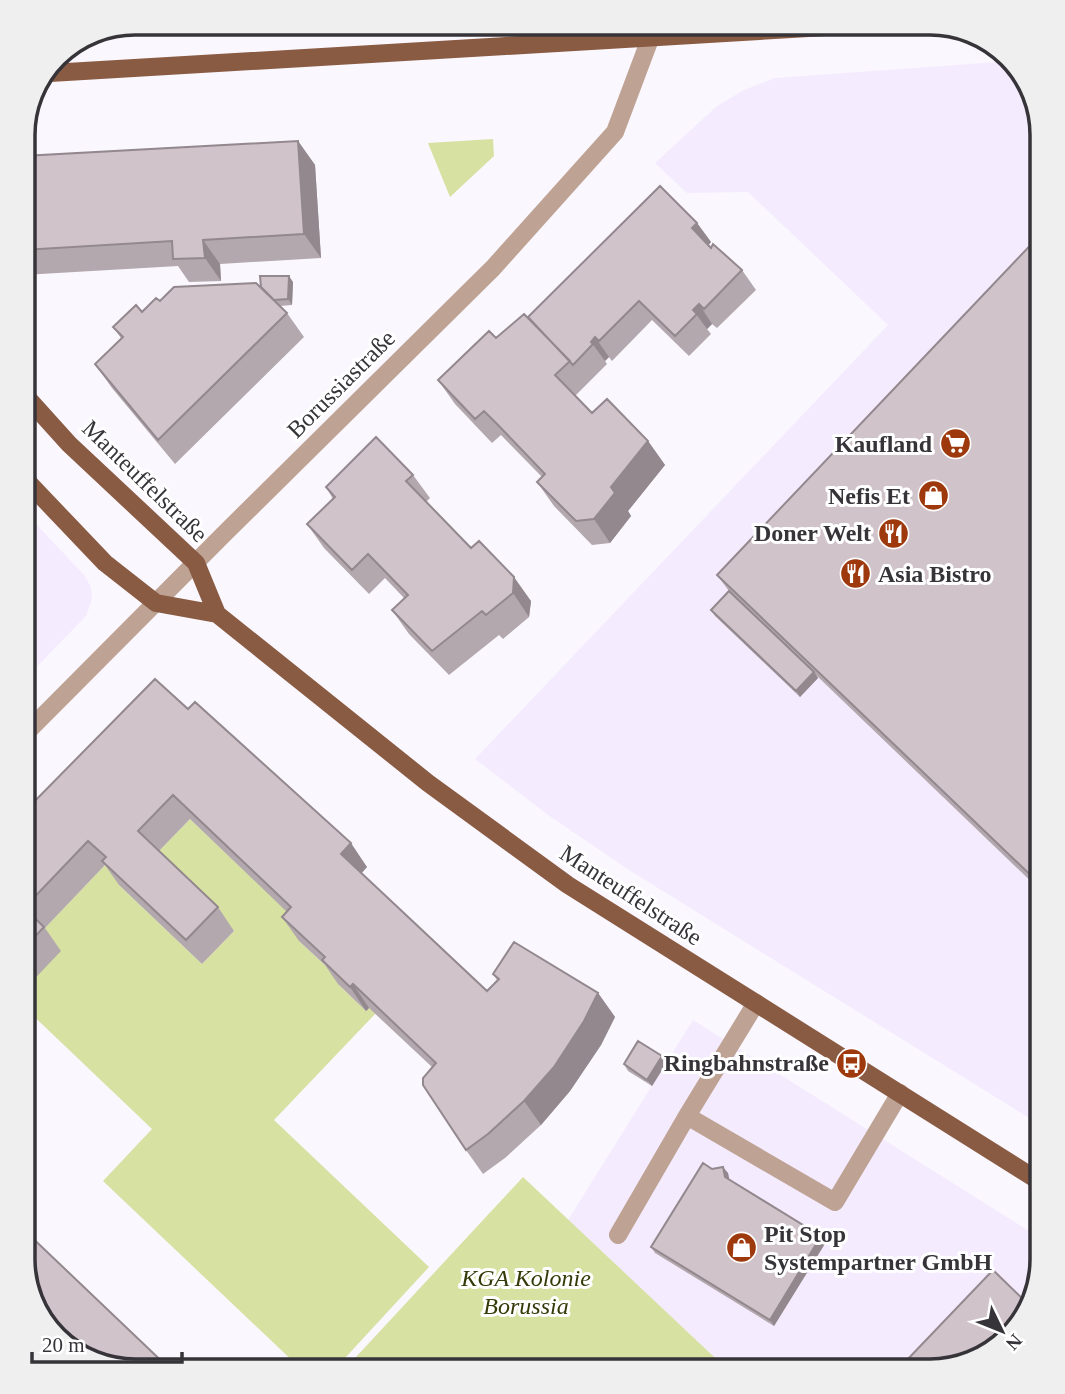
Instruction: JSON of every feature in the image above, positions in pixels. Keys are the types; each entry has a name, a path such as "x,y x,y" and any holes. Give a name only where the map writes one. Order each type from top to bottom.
{"main road":[{"path":"57,72 583,35"},
{"name":"Manteuffelstraße","path":"35,406 69,444 196,562 217,614"},
{"name":"Manteuffelstraße","path":"35,490 105,563 156,603 217,614 428,783 538,865 1030,1175"}],"street":[{"name":"Borussiastraße","path":"35,724 493,268 615,132 651,35"},
{"path":"618,1235 756,1003"},
{"path":"687,1116 835,1202 900,1093"}],"shaded area":[{"path":"998,62 1020,90 1027,109 1030,134 1030,1119 629,870 548,815 475,759 888,325 748,192 687,193 655,163 717,106 744,90 775,78"},
{"path":"35,523 84,575 91,587 92,599 86,616 35,669"},
{"path":"693,1020 1030,1231 1029,1272 1020,1304 1005,1325 998,1332 956,1356 930,1359 716,1359 568,1220"}],"green space":[{"path":"493,139 494,156 450,197 428,143"},
{"path":"190,819 308,931 299,941 342,981 339,985 366,1011 369,1008 376,1013 274,1120 429,1267 344,1359 291,1359 103,1181 152,1129 35,1017 35,952 41,932 105,865 122,881 119,885 202,964 234,931 155,855"},
{"name":"KGA Kolonie Borussia","path":"523,1177 716,1359 354,1359"}],"building":[{"path":"298,141 304,234 203,240 205,258 173,259 172,241 35,249 35,155"},
{"path":"660,186 697,223 692,228 711,248 713,244 742,270 704,309 699,304 693,310 697,314 675,336 639,301 599,341 595,337 591,342 593,344 573,365 528,317"},
{"name":"Kaufland","path":"1030,246 1030,875 717,575"},
{"path":"260,276 289,276 288,299 274,300 261,287"},
{"path":"256,283 287,313 158,440 95,364 123,337 113,327 136,305 142,312 156,298 160,301 174,287"},
{"path":"524,314 570,361 555,375 592,413 607,399 648,441 611,487 615,493 594,519 576,521 537,482 545,474 498,425 484,411 475,419 438,380 489,331 496,338"},
{"path":"376,437 413,475 406,481 471,548 479,541 514,577 513,593 486,615 482,611 432,651 392,610 408,595 368,554 352,570 307,524 335,497 326,487"},
{"path":"729,591 814,672 796,691 711,610"},
{"path":"155,679 188,709 195,702 351,843 341,854 487,991 499,979 493,974 514,942 598,993 584,1021 554,1067 524,1101 466,1150 423,1085 423,1078 436,1063 353,984 350,987 322,960 325,957 282,917 291,907 173,795 138,831 218,907 186,940 102,861 106,857 88,841 35,896 35,801"},
{"path":"35,918 44,927 35,936"},
{"path":"638,1041 662,1056 647,1080 624,1064"},
{"name":"Pit Stop Systempartner GmbH","path":"703,1163 712,1169 723,1167 725,1177 821,1236 770,1320 651,1247"},
{"path":"35,1240 159,1359 109,1356 90,1349 69,1334 52,1315 40,1291 36,1272"},
{"path":"993,1270 1022,1298 1005,1325 975,1349 943,1358 908,1359"}],"place":[{"name":"Kaufland","path":"955,444"},
{"name":"Nefis Et","path":"933,496"},
{"name":"Doner Welt","path":"894,533"},
{"name":"Asia Bistro","path":"855,574"},
{"name":"Ringbahnstraße","path":"852,1063"},
{"name":"Pit Stop Systempartner GmbH","path":"741,1248"}]}
